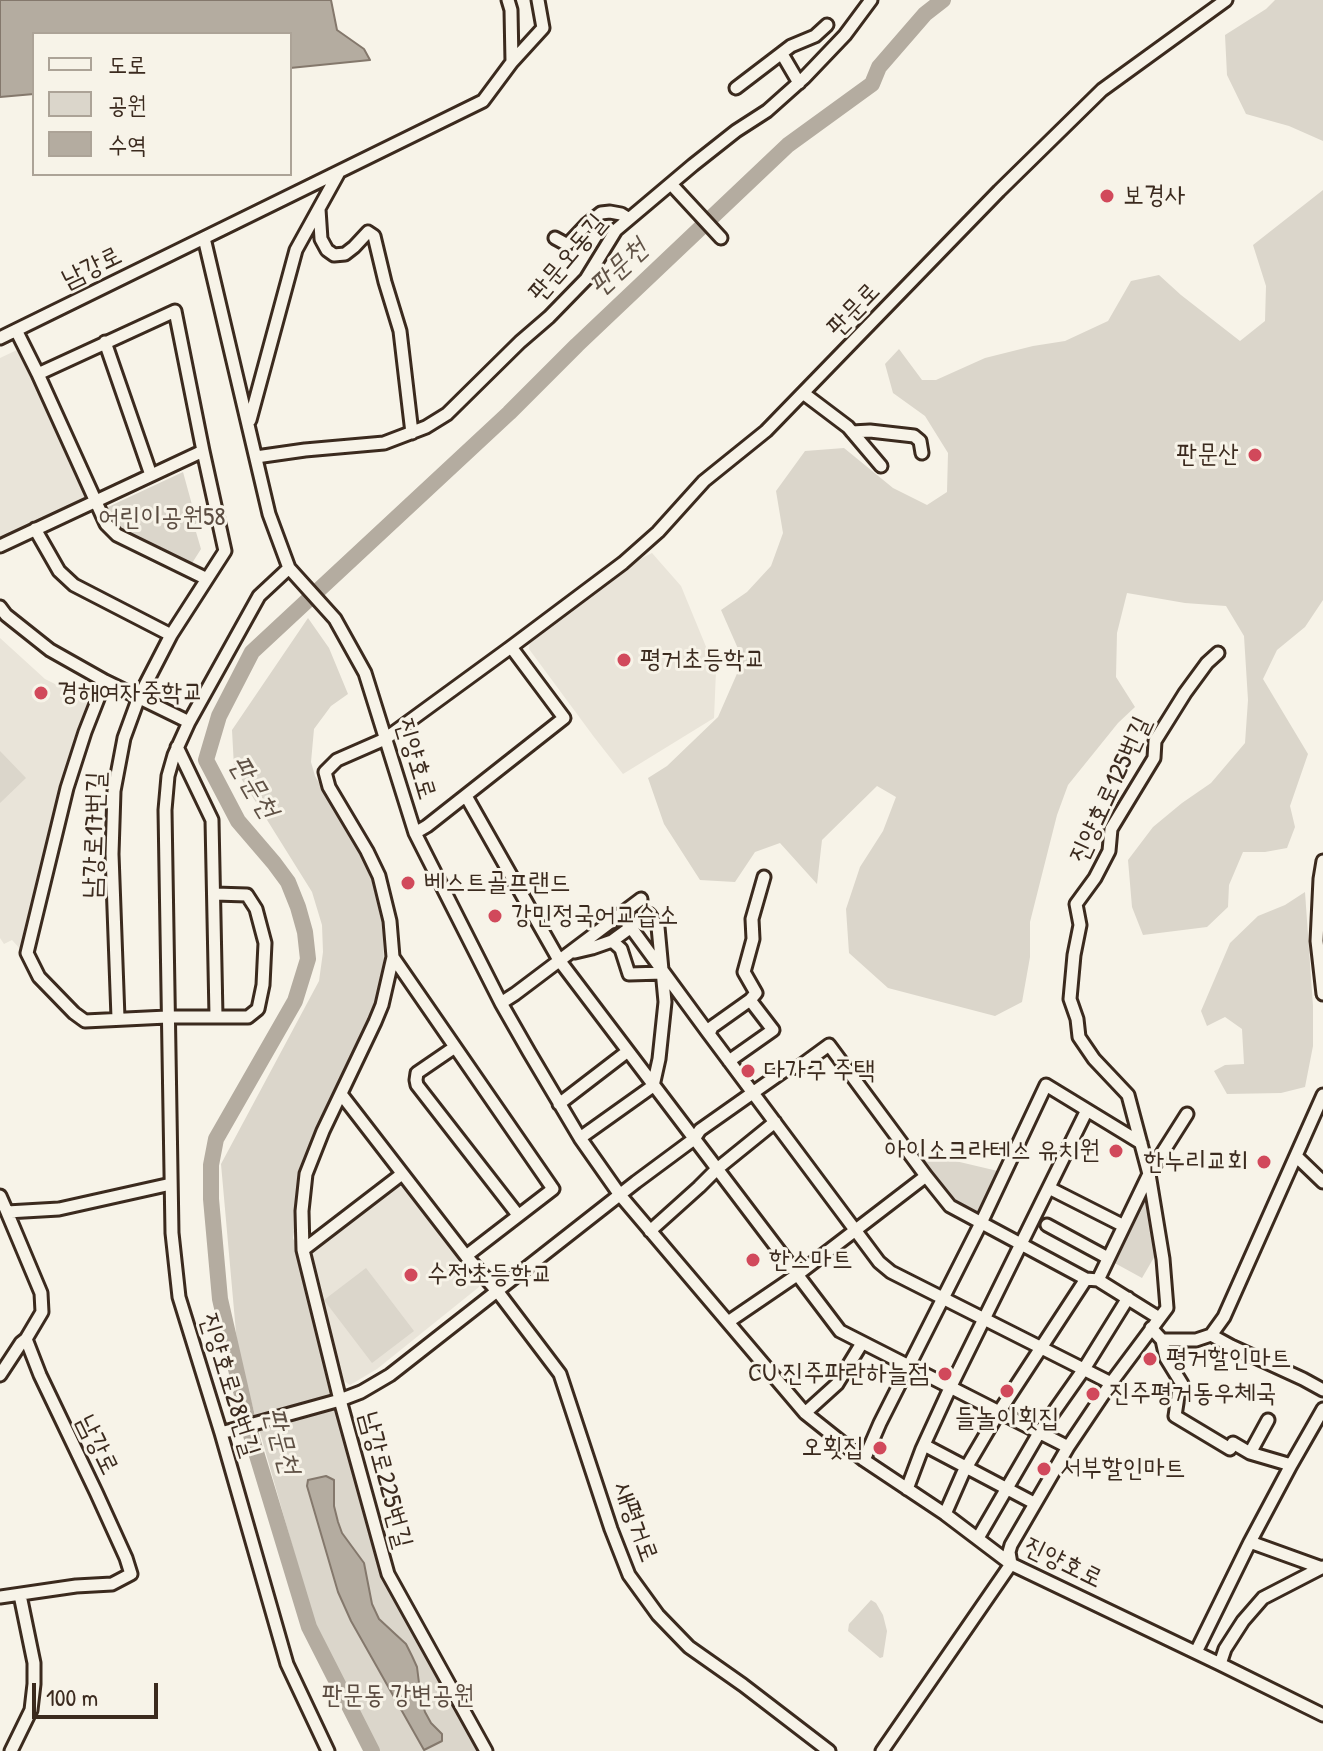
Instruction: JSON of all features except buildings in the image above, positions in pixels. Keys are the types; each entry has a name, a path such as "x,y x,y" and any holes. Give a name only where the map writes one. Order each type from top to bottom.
{"street":[{"path":"508,0 512,62"},
{"name":"남강로","path":"0,338 483,101 543,28 538,0"},
{"name":"판문오동길","path":"256,457 384,443 426,427 447,414 586,279 616,230 799,83 845,35 871,0"},
{"name":"판문로","path":"393,957 390,921 379,876 329,787 325,772 337,760 385,739 623,563 658,532 704,481 766,431 999,191 1102,90 1226,0"},
{"path":"736,88 791,46 815,36 827,25"},
{"path":"782,54 799,83"},
{"name":"진양호로","path":"249,424 296,250 338,173"},
{"path":"671,184 721,238"},
{"path":"319,209 321,239 334,255 345,254 368,232 374,236 400,331 412,433"},
{"path":"555,238 569,243 601,213 621,214 629,219"},
{"name":"진양호로","path":"204,238 269,514 292,572 335,619 365,673 415,833 501,1003 580,1138 620,1195 805,1413 864,1460 945,1514 1011,1564 1323,1714"},
{"name":"남강로17번길","path":"38,374 175,311 225,551 171,635 139,697 124,738 114,791 112,854 118,1018"},
{"path":"16,330 106,524 117,535 207,579"},
{"path":"105,342 151,475"},
{"path":"803,393 852,432 881,466"},
{"path":"852,432 914,436 920,441 922,453"},
{"path":"0,546 203,451"},
{"path":"35,529 59,571 74,585 171,635"},
{"name":"진양호로28번길","path":"292,572 259,596 189,722 168,776 165,810 172,1233 179,1297 226,1432 287,1664 328,1751"},
{"path":"0,607 50,650 189,722"},
{"path":"415,833 564,718 511,647"},
{"name":"진양호로125번길","path":"1011,1564 1011,1545 1068,1447 1167,1308 1163,1259 1149,1174 1128,1095 1094,1059 1079,1037 1070,999 1080,925 1076,904 1109,851 1111,829 1154,758 1155,741 1185,693 1218,653"},
{"path":"105,681 67,788 27,953 39,977 85,1021 248,1017 258,1009 263,985 265,943 256,909 247,895 215,894"},
{"path":"177,747 212,820 216,1016"},
{"path":"466,796 564,957 628,1051 840,1331 1068,1447"},
{"path":"1323,861 1317,941 1323,994"},
{"path":"709,1034 712,1027 756,993 744,972 753,939 752,919 764,877"},
{"path":"501,1003 641,899"},
{"path":"621,914 879,1262 891,1272 1111,1383"},
{"path":"564,957 612,941 649,914 663,926 665,1002 653,1086 580,1138"},
{"path":"612,941 621,949 629,974 663,973"},
{"path":"393,957 553,1189 466,1256"},
{"path":"226,1432 340,1400 303,1250 302,1211 306,1174 379,1014 393,957"},
{"path":"729,1061 773,1030 750,1000"},
{"name":"남강로225번길","path":"486,1751 388,1574 340,1400 390,1375 694,1139 700,1130 788,1068 799,1067 829,1045 926,1176"},
{"path":"455,1047 417,1073 417,1085 518,1215"},
{"path":"559,1104 628,1051"},
{"path":"864,1460 1046,1085 1141,1143"},
{"name":"새평거로","path":"341,1094 560,1374 629,1575 658,1615 689,1647 829,1751"},
{"path":"1162,1340 1196,1340 1211,1335 1224,1317 1301,1161 1323,1095"},
{"path":"907,1489 950,1388 1087,1110"},
{"path":"945,1514 966,1467 999,1412 1108,1258 1149,1174 1187,1114"},
{"path":"650,1231 717,1169 775,1122"},
{"path":"1301,1161 1323,1182"},
{"path":"303,1250 402,1174"},
{"path":"728,1322 797,1275 926,1176 950,1206 1128,1298 1155,1323 1166,1358 1182,1384 1175,1416 1230,1449 1233,1443 1250,1453 1291,1465"},
{"path":"7,1212 59,1209 171,1184"},
{"path":"1049,1188 1124,1226"},
{"path":"0,1196 41,1293 42,1312 0,1375"},
{"path":"1047,1225 1108,1258"},
{"path":"978,1538 1039,1433 1128,1298"},
{"path":"1211,1335 1323,1390"},
{"name":"남강로","path":"0,1597 112,1584 131,1574 26,1339"},
{"path":"805,1413 837,1384 862,1343"},
{"path":"1196,1652 1250,1542 1323,1409"},
{"path":"1250,1453 1268,1420"},
{"path":"924,1445 1034,1503"},
{"path":"1250,1542 1323,1566"},
{"path":"882,1751 1011,1564"},
{"path":"1220,1664 1225,1649 1243,1621 1263,1598 1323,1566"},
{"path":"11,1751 31,1710 34,1684 34,1663 20,1595"}],"shaded area":[{"path":"17,350 92,500 0,543 0,358"},
{"name":"평거초등학교","path":"652,553 681,586 716,671 714,718 623,774 529,649 530,640 632,563"},
{"path":"0,638 45,679 91,702 77,729 22,951 12,940 4,944 0,938"},
{"path":"397,1186 406,1187 480,1282 479,1287 377,1369 350,1385 344,1381 310,1253"}],"green space":[{"path":"1275,0 1323,0 1323,141 1289,126 1246,114 1227,75 1225,35"},
{"path":"1323,190 1323,600 1305,627 1277,650 1263,679 1308,754 1290,806 1295,827 1287,848 1243,852 1229,885 1228,907 1207,927 1143,935 1132,907 1128,860 1153,827 1211,783 1245,743 1248,700 1244,636 1226,606 1127,593 1117,633 1116,677 1135,707 1118,723 1068,785 1057,815 1030,922 1030,957 1022,1002 995,1016 888,988 849,953 846,909 860,867 883,831 896,797 877,786 822,840 817,884 780,843 755,852 735,882 700,880 664,824 648,778 667,766 718,717 743,660 721,610 747,592 771,566 783,533 776,491 805,451 844,448 893,488 927,505 947,492 948,453 925,416 893,393 885,364 899,349 922,380 936,380 985,358 1065,341 1108,321 1131,281 1159,275 1240,341 1265,321 1266,286 1253,245"},
{"name":"어린이공원58","path":"183,472 201,549 189,568 120,533 106,515 108,507"},
{"name":"판문동 강변공원","path":"308,618 329,648 348,694 331,706 314,729 311,762 315,776 369,869 383,925 384,970 368,1025 298,1210 293,1238 375,1555 481,1751 375,1751 323,1654 238,1355 221,1164 319,981 323,952 322,925 312,892 234,767 232,730"},
{"path":"0,751 26,778 0,803"},
{"path":"1305,892 1313,1046 1305,1087 1281,1093 1227,1094 1214,1071 1225,1065 1244,1064 1242,1029 1225,1017 1207,1026 1201,1011 1230,943 1258,916 1285,905"},
{"path":"913,1151 1002,1172 979,1217 952,1203"},
{"path":"1149,1201 1156,1254 1142,1278 1111,1261 1141,1202"},
{"path":"366,1268 414,1331 372,1363 324,1300"},
{"path":"871,1600 883,1615 887,1631 883,1657 880,1658 848,1631 849,1624"}],"water":[{"path":"0,0 331,0 337,30 364,49 370,60 292,68 292,32 32,32 32,94 0,97"},
{"path":"326,1476 334,1480 334,1506 342,1533 364,1563 372,1604 379,1619 406,1644 417,1667 425,1712 442,1734 442,1741 424,1750 351,1621 338,1592 307,1486 308,1480"}],"waterway":[{"name":"판문천","path":"372,1751 309,1627 252,1439 220,1299 211,1199 211,1165 216,1139 295,1001 308,959 305,932 288,882 238,821 206,760 219,716 252,652 509,413 788,145 872,84 879,67 925,14 943,0"}],"place":[{"name":"보경사","path":"1107,196"},
{"name":"판문산","path":"1255,455"},
{"name":"평거초등학교","path":"624,660"},
{"name":"경해여자중학교","path":"41,693"},
{"name":"베스트골프랜드","path":"408,883"},
{"name":"강민정국어교습소","path":"495,916"},
{"name":"다가구 주택","path":"748,1071"},
{"name":"아이소크라테스 유치원","path":"1116,1151"},
{"name":"한누리교회","path":"1264,1162"},
{"name":"한스마트","path":"753,1260"},
{"name":"수정초등학교","path":"411,1275"},
{"name":"평거할인마트","path":"1150,1359"},
{"name":"CU 진주파란하늘점","path":"945,1374"},
{"name":"들놀이횟집","path":"1007,1391"},
{"name":"진주평거동우체국","path":"1093,1394"},
{"name":"오횟집","path":"880,1448"},
{"name":"서부할인마트","path":"1044,1469"}]}
